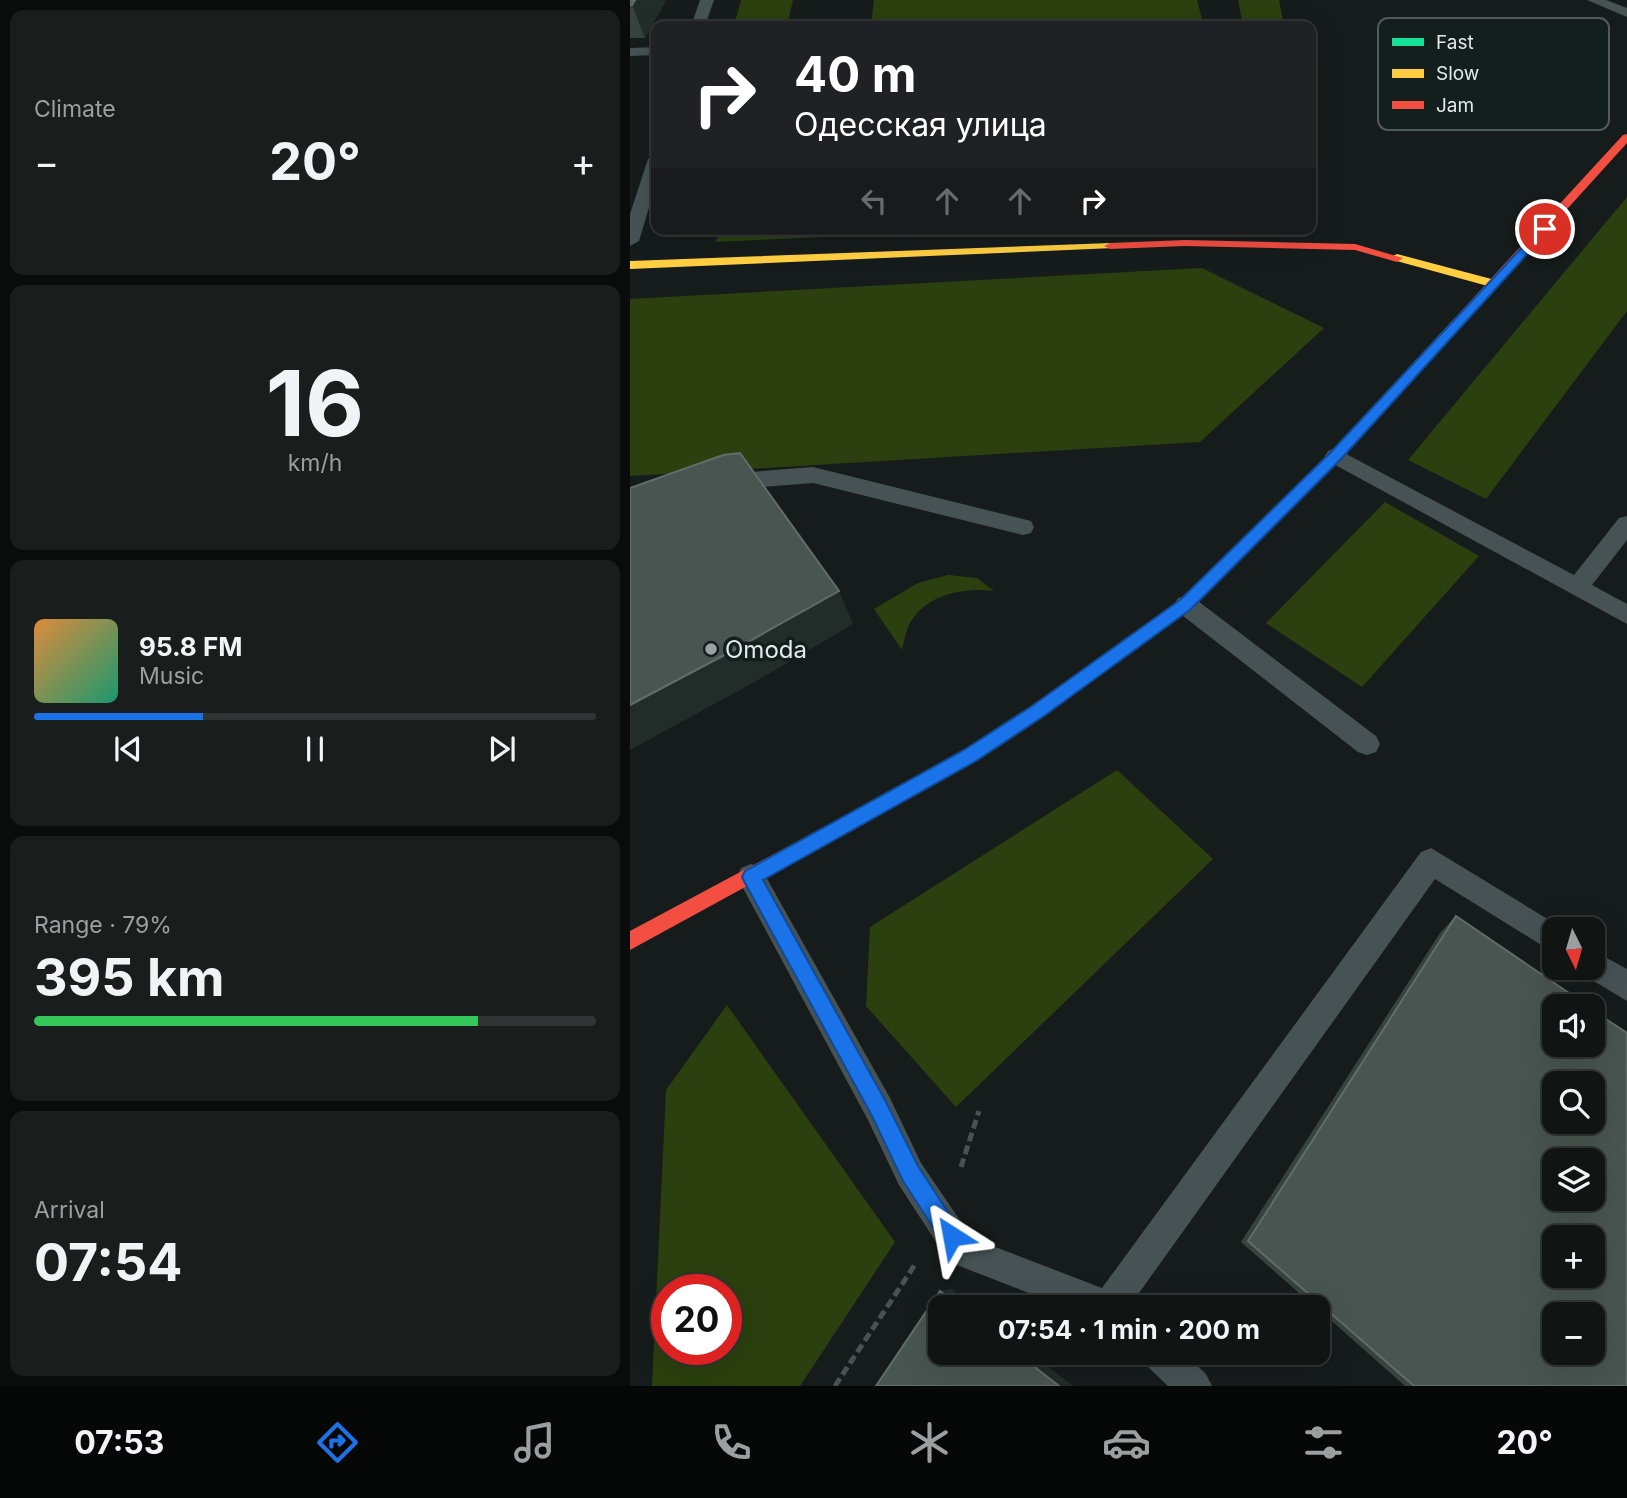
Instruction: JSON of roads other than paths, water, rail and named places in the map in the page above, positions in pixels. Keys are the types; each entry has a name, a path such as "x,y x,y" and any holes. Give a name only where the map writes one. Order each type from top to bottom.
{"street":[{"path":"630,941 970,755 1038,711 1186,605 1335,456 1627,137"},
{"path":"630,265 1185,243 1300,245 1355,247 1495,284"}],"lane":[{"path":"700,21 707,0"},
{"path":"1594,0 1627,13"},
{"path":"630,52 651,51"},
{"path":"630,241 651,175"},
{"path":"1335,456 1627,615"},
{"path":"708,483 813,475 1023,527"},
{"path":"1577,588 1627,524"},
{"path":"1186,605 1367,744"},
{"path":"1118,1295 1432,861 1542,931"},
{"path":"751,877 879,1109 910,1174 961,1250 1078,1295"},
{"path":"1605,972 1627,986"},
{"path":"1171,1365 1194,1386"}],"place":[{"name":"Omoda","path":"711,649"}]}
